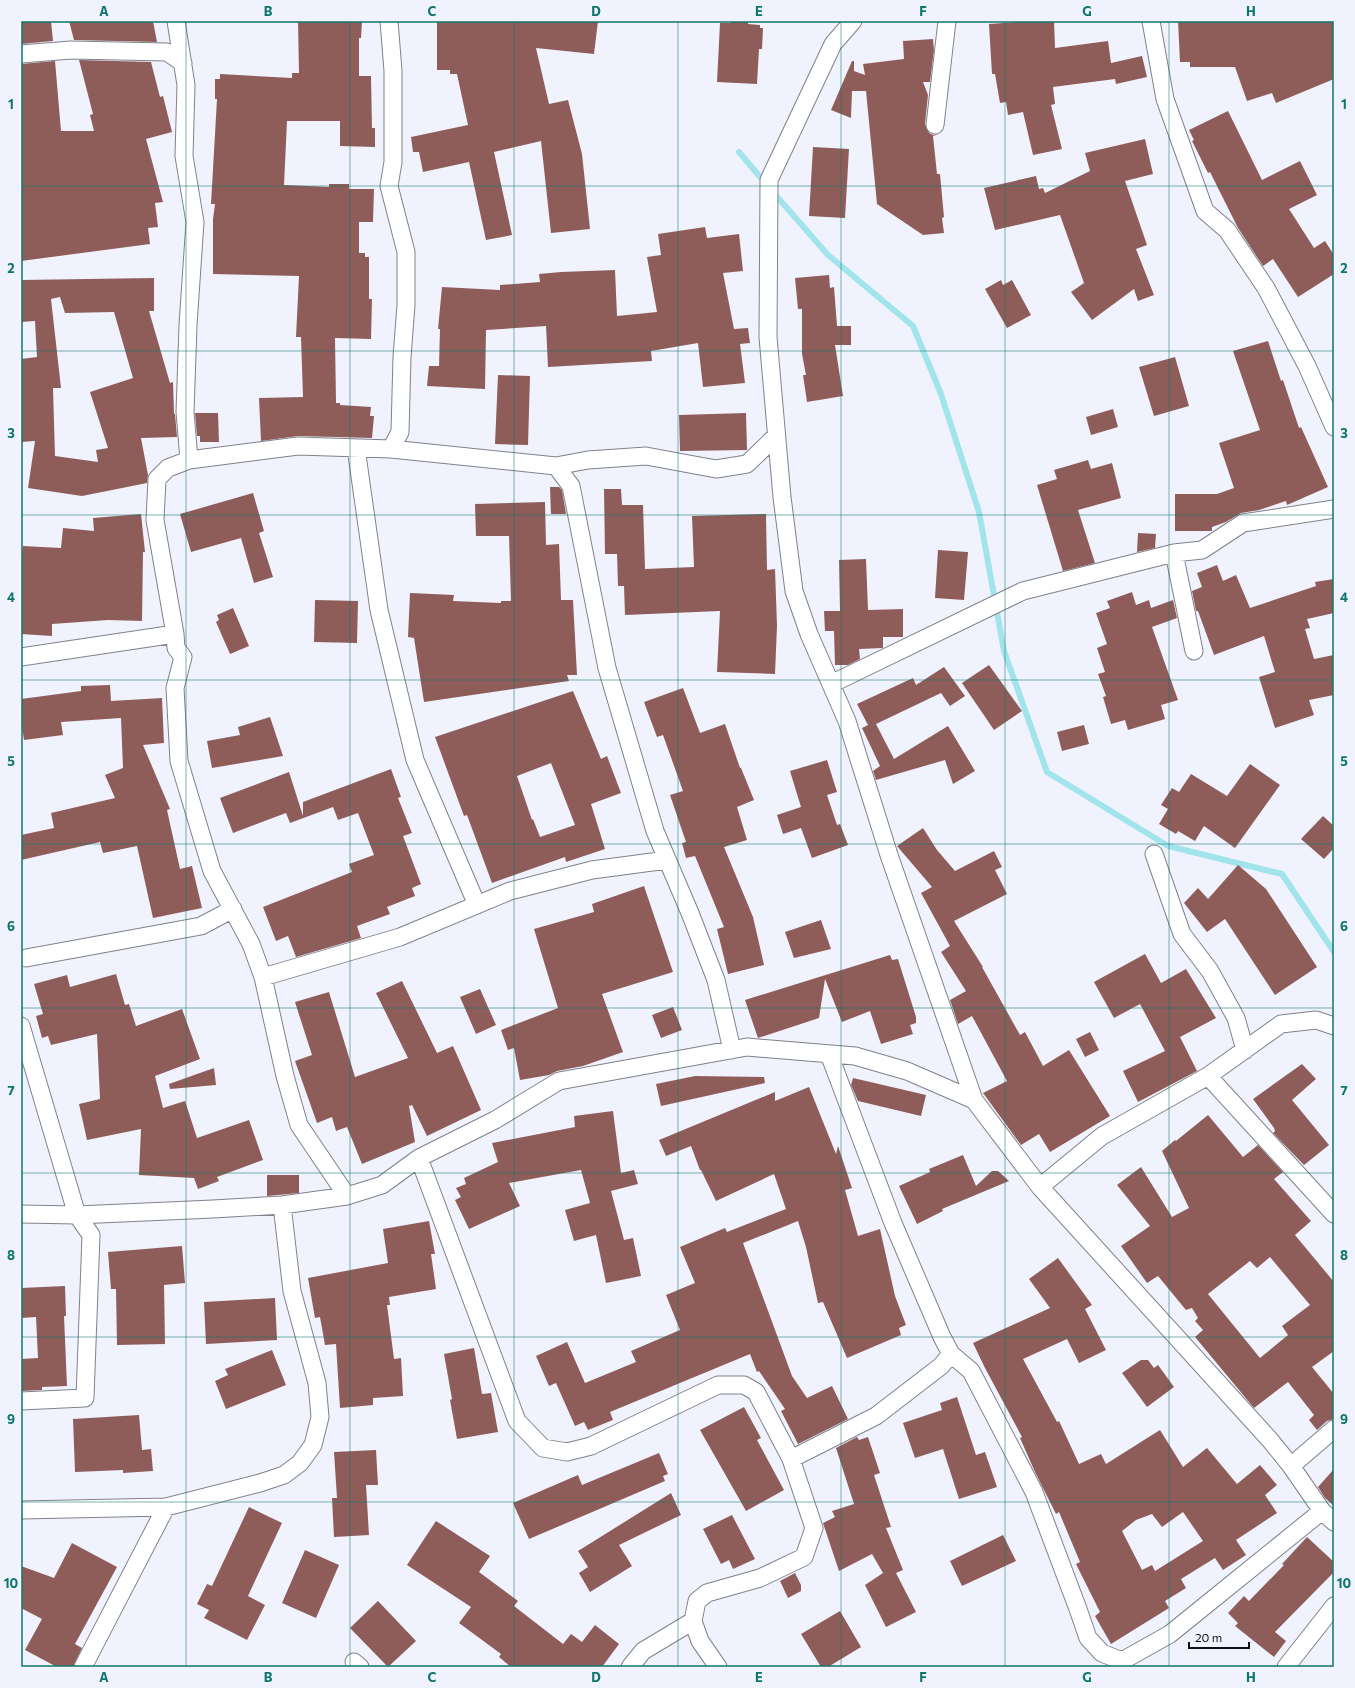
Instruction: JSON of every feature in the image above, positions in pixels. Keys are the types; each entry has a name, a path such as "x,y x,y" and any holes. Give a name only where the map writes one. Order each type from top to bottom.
{"street":[{"path":"176,21 186,85 184,156 195,222 188,325 185,412 189,460"},
{"path":"389,21 393,71 393,162 389,186 406,252 406,305 402,356 400,432 391,449"},
{"path":"829,1054 893,1223 951,1354 971,1371 1034,1492 1088,1638 1102,1653 1122,1661 1170,1634 1328,1516 1292,1466 1040,1188 974,1100 889,855 847,721 809,634 794,591 782,497 768,337 769,180 833,44 853,21"},
{"path":"935,125 947,21"},
{"path":"1151,21 1165,99 1205,211 1227,230 1266,288 1307,366 1334,426"},
{"path":"21,54 70,50 167,52 183,63"},
{"path":"347,1196 299,1125 285,1076 263,977 251,944 212,871 179,761 175,688 183,657 176,648 175,634 155,520 157,479 168,468 189,460 298,446 391,449 556,466 588,460 646,456 716,469 747,464 776,436"},
{"path":"356,448 379,610 415,760 477,905"},
{"path":"556,466 571,486 607,668 655,831 690,913 716,980 732,1050"},
{"path":"831,684 1022,591 1174,553 1202,550 1243,523 1334,509"},
{"path":"1174,553 1194,651"},
{"path":"21,657 175,634"},
{"path":"1154,854 1182,934 1210,971 1236,1018 1245,1050"},
{"path":"263,977 400,937 510,891 592,870 667,860"},
{"path":"23,959 201,926 232,909"},
{"path":"1040,1188 1102,1136 1208,1076 1281,1024 1316,1020 1334,1026"},
{"path":"21,1026 77,1215 91,1235 85,1398 21,1401"},
{"path":"21,1214 77,1215 282,1205 347,1196 382,1186 419,1158 495,1120 559,1081 747,1047 855,1056 907,1071 974,1100"},
{"path":"1208,1076 1334,1214"},
{"path":"419,1158 518,1421 543,1448 567,1452 591,1446 718,1385 744,1385 756,1392 791,1459 814,1528 804,1557 760,1578 707,1593 697,1601 693,1621 700,1640 718,1667"},
{"path":"21,1510 166,1507 260,1483 284,1474 300,1463 313,1445 320,1417 317,1383 292,1291 282,1205"},
{"path":"791,1459 876,1416 941,1366 951,1354"},
{"path":"1292,1466 1334,1429"},
{"path":"84,1667 166,1507"},
{"path":"1286,1667 1334,1606"},
{"path":"630,1667 643,1651 693,1621"}],"building":[{"path":"21,21 51,21 53,41 21,44"},
{"path":"69,21 153,21 157,42 74,40"},
{"path":"298,21 362,21 361,38 359,38 359,76 371,76 372,128 375,128 375,147 340,146 340,121 287,121 284,185 329,187 329,184 349,184 349,189 374,189 373,222 359,222 359,253 365,253 365,257 369,257 369,299 372,299 371,339 335,338 336,403 340,403 340,405 371,407 370,416 374,416 372,438 298,436 261,441 259,398 303,397 301,337 296,337 299,276 213,274 213,219 215,204 211,204 217,99 215,99 215,79 220,79 220,74 292,78 292,73 299,73"},
{"path":"437,21 598,21 594,54 536,48 549,104 568,100 582,154 590,229 551,233 541,141 494,152 512,235 486,240 469,162 423,172 419,152 413,152 411,137 468,125 457,74 450,74 450,70 437,70"},
{"path":"731,21 748,21 748,24 760,25 760,28 763,28 762,49 759,49 757,84 717,82 720,23 731,23"},
{"path":"1054,21 1055,48 1108,41 1111,63 1142,56 1147,77 1116,84 1115,79 1053,87 1055,104 1051,105 1062,149 1033,155 1023,112 1008,115 1006,102 1000,103 995,74 992,74 989,24"},
{"path":"1178,21 1334,21 1334,79 1276,103 1272,93 1247,101 1235,67 1190,67 1190,62 1180,62"},
{"path":"933,39 934,50 930,82 923,82 928,95 925,124 929,133 933,135 939,134 933,136 937,174 940,174 944,233 923,235 877,204 866,91 852,91 851,118 831,110 852,61 854,61 854,71 865,75 863,64 904,59 903,41"},
{"path":"79,60 151,62 160,97 163,96 172,132 146,139 163,202 155,203 158,227 148,228 150,244 21,261 21,64 55,61 61,131 94,131 90,115 93,114"},
{"path":"1228,111 1262,180 1300,161 1317,195 1289,209 1314,248 1325,241 1334,255 1334,274 1298,297 1273,259 1263,266 1238,228 1210,172 1208,173 1192,141 1194,140 1189,130"},
{"path":"1145,139 1153,174 1125,181 1147,245 1136,249 1154,295 1138,301 1134,289 1092,320 1071,292 1084,283 1060,215 995,230 984,188 1036,176 1039,189 1043,188 1045,193 1090,171 1085,153"},
{"path":"813,147 849,149 845,218 809,216"},
{"path":"705,227 707,238 739,234 743,271 723,273 734,329 748,328 750,343 740,344 745,383 703,387 698,343 651,351 652,361 548,367 546,326 486,330 485,389 427,386 429,366 439,366 440,329 438,329 442,287 500,290 500,285 540,282 539,274 615,270 617,316 657,312 647,257 661,255 658,234"},
{"path":"829,275 830,288 834,287 837,326 851,326 851,345 835,345 843,396 807,402 803,375 806,375 802,354 802,309 798,309 795,278"},
{"path":"154,278 154,311 149,311 170,383 173,382 174,414 177,437 141,438 148,475 147,483 82,496 28,488 35,441 21,442 21,359 37,357 35,321 21,322 21,280","holes":["60,297 65,313 114,312 133,378 90,392 108,448 96,450 98,462 55,456 53,388 61,388 51,299"]},
{"path":"1001,280 1003,285 1012,280 1031,315 1007,328 985,289"},
{"path":"1268,341 1299,428 1301,427 1328,487 1287,505 1286,501 1259,510 1241,513 1226,522 1212,527 1212,531 1175,531 1175,494 1217,494 1234,488 1219,443 1260,430 1233,351"},
{"path":"1175,357 1189,406 1154,416 1139,367"},
{"path":"498,375 530,376 528,445 495,444"},
{"path":"1113,409 1118,427 1091,435 1086,417"},
{"path":"195,413 218,413 219,442 200,442 200,436 197,436"},
{"path":"746,413 747,450 680,451 679,415"},
{"path":"1088,460 1091,469 1112,463 1121,498 1078,510 1095,563 1063,571 1037,485 1057,479 1054,470"},
{"path":"550,487 559,487 562,490 566,514 551,514"},
{"path":"604,489 621,489 622,505 643,505 645,569 694,567 692,516 766,514 767,570 775,569 777,626 775,674 717,672 720,611 625,615 624,586 618,586 617,554 605,554"},
{"path":"253,493 264,531 259,533 273,577 254,583 241,538 191,552 180,514"},
{"path":"545,502 546,545 559,544 561,600 573,600 577,675 567,675 569,681 424,702 414,638 408,637 410,593 454,595 453,601 501,603 501,601 511,601 509,536 476,536 475,504"},
{"path":"141,514 145,552 143,552 142,621 108,620 52,624 52,636 21,634 21,563 23,546 61,548 63,528 94,531 93,518"},
{"path":"1138,533 1156,534 1155,548 1137,552"},
{"path":"938,550 968,552 964,600 935,598"},
{"path":"866,559 868,610 903,609 903,637 883,637 883,648 859,649 860,659 848,665 835,665 834,631 825,631 824,611 840,611 839,560"},
{"path":"1217,565 1223,581 1236,575 1250,608 1316,586 1315,582 1334,579 1334,613 1307,619 1310,628 1305,629 1314,659 1334,655 1334,695 1309,700 1314,715 1275,728 1259,677 1275,672 1264,636 1214,655 1198,611 1196,611 1192,591 1202,587 1197,573"},
{"path":"1132,592 1136,605 1149,600 1151,608 1173,600 1177,618 1152,627 1178,700 1161,705 1165,719 1128,730 1125,720 1111,724 1103,697 1106,696 1098,674 1105,672 1097,648 1107,644 1096,613 1110,608 1107,601"},
{"path":"315,600 358,601 357,643 314,642"},
{"path":"233,608 249,646 230,654 216,622 219,620 217,615"},
{"path":"989,665 1022,711 994,730 962,683"},
{"path":"944,667 965,696 950,706 941,693 876,724 894,759 948,726 975,771 953,784 945,760 876,780 873,771 880,766 862,728 868,725 857,704 913,678 916,685"},
{"path":"110,685 111,701 162,698 164,743 143,745 170,809 167,810 180,869 192,866 202,908 153,918 137,846 103,853 100,842 21,860 21,835 54,828 51,813 115,798 105,775 123,768 121,718 61,722 63,735 24,740 21,720 21,699 81,691 81,686"},
{"path":"683,688 700,733 725,724 740,768 754,800 737,807 747,840 724,847 753,917 764,965 728,974 717,929 724,927 695,856 686,858 682,843 686,842 670,795 683,791 663,735 657,737 644,702"},
{"path":"573,691 601,759 607,756 621,793 591,804 605,849 566,862 565,857 492,883 467,815 464,816 435,737","holes":["551,763 575,825 540,837 533,819 532,820 517,776"]},
{"path":"270,717 283,756 212,768 207,741 240,735 238,727"},
{"path":"1084,725 1089,744 1062,751 1057,732"},
{"path":"827,760 837,792 827,795 837,825 840,824 848,845 812,858 801,828 783,834 777,815 801,807 790,771"},
{"path":"1250,764 1280,785 1235,848 1204,826 1195,841 1178,831 1176,834 1159,824 1168,809 1161,805 1172,788 1179,792 1191,774 1227,796"},
{"path":"391,769 401,797 398,798 412,833 403,836 421,884 412,888 415,896 387,907 390,914 357,926 361,938 296,957 288,936 276,941 263,907 352,872 349,864 374,855 358,813 338,820 333,807 290,823 286,813 233,833 220,798 289,772 303,816 303,802"},
{"path":"1323,816 1334,826 1334,848 1324,859 1301,839"},
{"path":"923,828 937,850 955,871 994,851 1002,867 995,870 1007,894 954,921 983,967 1020,1035 1025,1032 1043,1066 1069,1050 1110,1116 1050,1152 1039,1134 1021,1145 983,1093 1007,1081 972,1016 958,1024 950,1000 966,991 941,952 950,946 921,893 932,887 897,846"},
{"path":"1238,865 1266,889 1317,967 1275,995 1225,919 1207,932 1184,903 1198,888 1208,899"},
{"path":"644,886 673,972 602,994 623,1052 583,1066 557,1071 549,1075 520,1080 514,1048 508,1050 501,1030 558,1008 534,929 594,912 592,904"},
{"path":"821,920 831,949 794,958 785,932"},
{"path":"1145,954 1161,983 1186,969 1216,1018 1180,1037 1197,1071 1138,1102 1123,1071 1165,1051 1140,1004 1114,1018 1094,982"},
{"path":"890,955 892,960 898,959 916,1017 916,1023 910,1025 913,1034 881,1044 870,1011 842,1022 825,979 819,1018 758,1038 745,1000"},
{"path":"116,974 125,1005 129,1004 136,1026 182,1009 200,1059 155,1076 163,1108 185,1101 197,1138 249,1120 263,1160 217,1177 219,1181 198,1189 194,1178 139,1175 141,1129 87,1140 79,1104 100,1099 97,1034 51,1045 48,1036 42,1038 36,1016 43,1014 34,984 67,975 70,987"},
{"path":"402,981 437,1053 453,1046 481,1110 427,1136 412,1105 409,1106 415,1142 362,1164 347,1127 336,1131 332,1117 317,1123 295,1061 312,1055 295,1002 329,992 355,1077 408,1058 376,993"},
{"path":"480,989 496,1025 476,1034 460,997"},
{"path":"673,1007 682,1030 661,1038 652,1015"},
{"path":"1090,1032 1099,1050 1085,1057 1076,1039"},
{"path":"1302,1064 1316,1079 1292,1100 1329,1145 1304,1165 1273,1133 1275,1131 1274,1128 1253,1099"},
{"path":"214,1068 216,1085 170,1089 169,1084"},
{"path":"695,1076 764,1077 765,1083 661,1106 656,1084"},
{"path":"853,1078 926,1095 921,1116 858,1101 851,1085"},
{"path":"809,1087 836,1154 838,1146 852,1188 845,1190 858,1236 880,1229 895,1296 906,1325 899,1328 901,1335 847,1358 823,1302 818,1303 806,1247 798,1221 743,1243 792,1376 807,1398 832,1386 848,1419 798,1444 781,1411 785,1409 759,1371 757,1372 750,1354 610,1412 613,1420 588,1430 584,1422 575,1426 556,1383 549,1386 536,1356 567,1342 585,1383 636,1362 631,1351 680,1330 666,1295 695,1283 680,1247 725,1228 727,1232 786,1209 774,1174 716,1201 700,1170 691,1146 666,1156 659,1140 775,1092 775,1101"},
{"path":"613,1111 621,1173 634,1170 638,1184 611,1191 624,1240 633,1238 641,1276 606,1283 596,1235 574,1241 565,1210 590,1203 581,1170 509,1183 520,1206 469,1229 455,1200 461,1197 456,1188 466,1184 464,1178 498,1162 492,1143 575,1127 574,1116"},
{"path":"1208,1115 1243,1157 1258,1145 1283,1172 1274,1179 1311,1221 1295,1235 1334,1282 1334,1351 1312,1367 1334,1394 1334,1419 1327,1421 1317,1430 1309,1420 1314,1415 1288,1382 1254,1408 1195,1337 1203,1330 1195,1321 1198,1318 1192,1308 1186,1310 1158,1276 1147,1283 1121,1246 1150,1226 1117,1185 1141,1167 1172,1217 1189,1208 1162,1151 1175,1140 1176,1141","holes":["1270,1257 1310,1305 1282,1326 1288,1335 1260,1358 1208,1294 1250,1261 1257,1268"]},
{"path":"963,1155 976,1186 992,1171 998,1171 1009,1181 942,1209 943,1211 917,1224 899,1186 930,1172 929,1169"},
{"path":"267,1175 299,1175 299,1193 267,1196"},
{"path":"429,1221 435,1254 431,1254 436,1289 389,1297 390,1305 387,1305 394,1359 401,1358 403,1396 373,1398 373,1405 340,1408 336,1344 325,1345 320,1317 315,1318 308,1278 388,1263 383,1229"},
{"path":"182,1246 185,1283 164,1285 165,1344 117,1345 116,1289 111,1289 108,1252"},
{"path":"1058,1258 1092,1305 1085,1309 1106,1350 1079,1363 1067,1339 1023,1359 1057,1422 1059,1421 1079,1464 1101,1454 1106,1464 1160,1430 1183,1467 1207,1448 1237,1484 1260,1465 1277,1485 1265,1495 1277,1513 1236,1540 1246,1555 1223,1570 1215,1558 1181,1579 1186,1588 1165,1601 1169,1608 1111,1644 1095,1616 1100,1612 1076,1564 1080,1562 1059,1512 1056,1514 1035,1472 1020,1438 1022,1437 973,1343 1050,1308 1029,1279","holes":["1183,1512 1203,1541 1155,1571 1152,1565 1142,1570 1122,1531 1136,1520 1152,1514 1162,1527"]},
{"path":"65,1286 66,1316 64,1316 67,1386 42,1387 42,1390 21,1391 21,1359 38,1358 36,1317 21,1318 21,1288"},
{"path":"275,1298 277,1340 206,1344 204,1302"},
{"path":"474,1348 482,1394 491,1393 498,1432 457,1439 444,1354"},
{"path":"272,1350 286,1385 226,1409 215,1381 228,1375 225,1369"},
{"path":"1141,1360 1148,1360 1154,1368 1158,1365 1174,1387 1147,1407 1122,1373"},
{"path":"957,1397 976,1455 985,1452 997,1487 959,1499 943,1449 915,1458 903,1423 942,1410 940,1403"},
{"path":"744,1407 761,1438 757,1440 784,1490 746,1511 700,1430"},
{"path":"139,1415 142,1450 151,1449 153,1471 123,1473 123,1470 75,1472 73,1419"},
{"path":"857,1437 859,1440 868,1437 880,1473 874,1475 891,1527 886,1528 903,1570 896,1573 916,1612 886,1627 865,1585 883,1573 872,1554 839,1571 823,1523 835,1517 832,1511 854,1504 836,1448"},
{"path":"376,1450 378,1485 366,1485 369,1535 334,1537 332,1498 337,1498 334,1452"},
{"path":"659,1453 668,1474 663,1476 665,1481 529,1539 513,1503 578,1475 582,1485"},
{"path":"1334,1469 1334,1506 1325,1498 1318,1487"},
{"path":"671,1493 681,1515 619,1545 632,1566 590,1592 579,1573 588,1567 578,1551"},
{"path":"249,1507 282,1523 248,1596 265,1605 247,1640 204,1618 209,1610 197,1604 207,1584 212,1586"},
{"path":"732,1515 755,1559 733,1569 729,1560 721,1564 703,1529"},
{"path":"436,1521 490,1556 479,1572 518,1601 514,1606 563,1644 571,1634 582,1642 595,1625 619,1644 602,1667 511,1667 499,1657 501,1654 459,1623 471,1607 407,1565"},
{"path":"1003,1535 1016,1561 962,1586 950,1561"},
{"path":"1307,1537 1334,1562 1334,1572 1275,1632 1286,1641 1274,1657 1235,1626 1238,1623 1228,1613 1244,1596 1249,1601 1284,1565 1282,1564"},
{"path":"72,1543 117,1567 75,1644 82,1648 73,1667 57,1667 25,1650 42,1619 21,1608 21,1566 54,1578"},
{"path":"305,1550 339,1565 316,1618 282,1603"},
{"path":"795,1573 801,1585 801,1591 788,1598 780,1581"},
{"path":"378,1601 416,1641 388,1667 350,1628"},
{"path":"840,1611 861,1647 828,1667 821,1667 801,1634"}],"waterway":[{"path":"739,152 766,184"},
{"path":"772,191 828,255 913,326 941,394 979,512 1004,651 1047,772 1168,846 1282,874 1334,952"}]}
